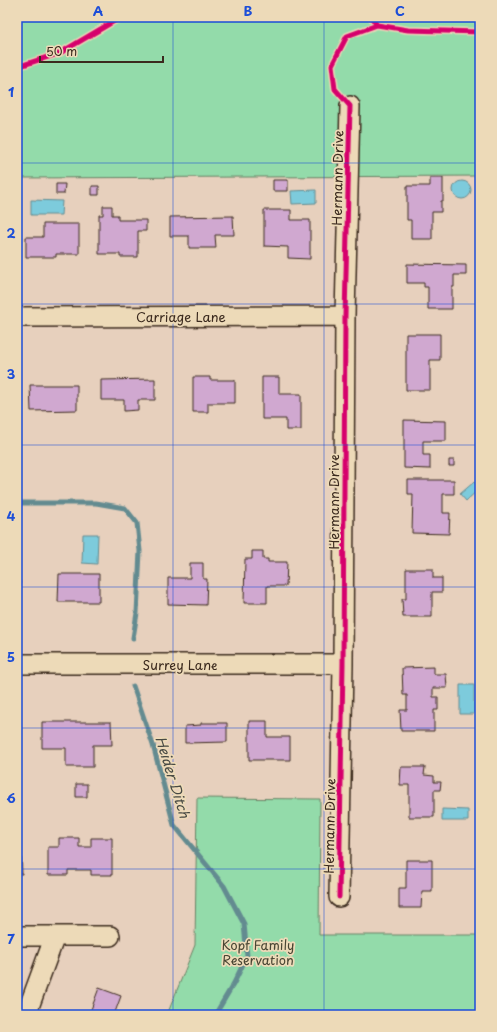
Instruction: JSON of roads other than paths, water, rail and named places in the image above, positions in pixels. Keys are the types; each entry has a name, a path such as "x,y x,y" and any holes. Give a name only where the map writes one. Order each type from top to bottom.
{"street":[{"name":"Hermann Drive","path":"339,898 343,664 345,316 350,106"},
{"name":"Carriage Lane","path":"17,316 345,316"},
{"name":"Surrey Lane","path":"17,664 343,664"},
{"path":"17,936 110,936"},
{"path":"26,1015 55,936"}],"water":[{"path":"458,181 466,181 471,186 469,197 466,199 458,199 453,194 453,186"},
{"path":"316,190 316,203 292,204 291,191"},
{"path":"31,200 62,201 61,215 31,215"},
{"path":"474,482 480,488 466,501 460,494"},
{"path":"83,534 98,534 97,564 82,563"},
{"path":"460,685 474,685 474,714 460,714"},
{"path":"442,809 468,810 468,821 442,821"}],"waterway":[{"name":"Heider Ditch","path":"17,503 96,503 125,508 137,523 140,551 137,613 133,638"},
{"name":"Heider Ditch","path":"133,686 153,745 174,825 224,886 244,924 247,956 234,983 215,1015"}],"park label":[{"name":"Kopf Family Reservation","path":"258,952"}]}
